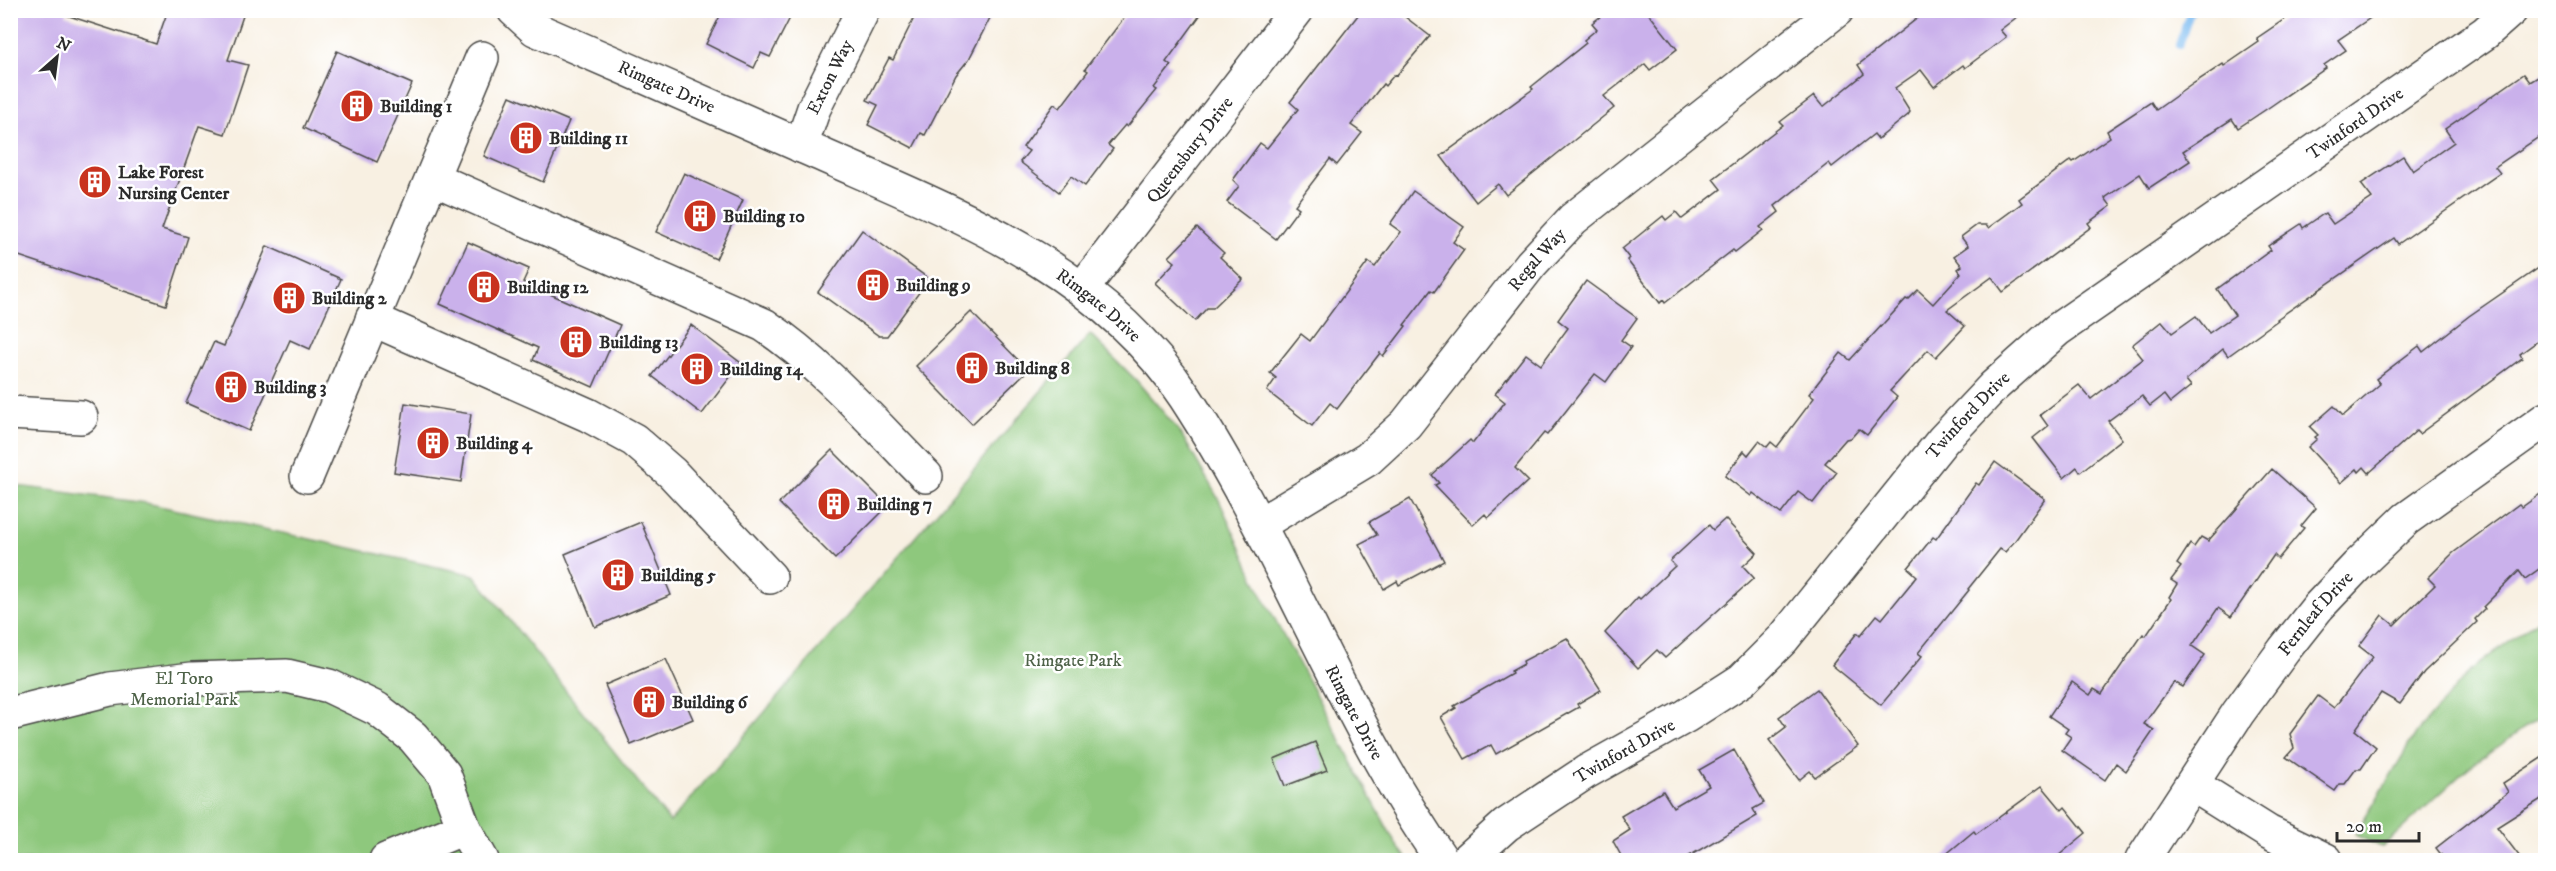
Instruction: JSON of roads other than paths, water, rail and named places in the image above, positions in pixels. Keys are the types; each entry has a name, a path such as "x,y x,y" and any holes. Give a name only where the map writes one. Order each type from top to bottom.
{"street":[{"name":"Rimgate Drive","path":"514,10 535,28 973,222 1049,264 1118,318 1149,350 1184,395 1260,524 1309,626 1376,753 1413,819 1442,861"},
{"name":"Exton Way","path":"801,146 814,108 863,10"},
{"name":"Queensbury Drive","path":"1082,289 1297,10"},
{"name":"Regal Way","path":"1260,524 1368,459 1406,424 1531,264 1573,219 1837,10"},
{"name":"Twinford Drive","path":"1467,861 1506,825 1587,772 1686,716 1742,680 1783,639 1943,440 1993,387 2057,330 2485,33 2511,10"},
{"path":"307,476 482,58"},
{"path":"432,178 764,325 788,341 825,374 926,476"},
{"path":"372,319 588,415 634,440 672,473 771,578"},
{"path":"10,413 81,417"},
{"name":"Fernleaf Drive","path":"2142,861 2238,713 2284,650 2357,566 2406,519 2546,419"},
{"path":"10,714 110,689 192,679 287,676 329,686 377,709 413,737 444,774 464,828 482,861"},
{"path":"2193,785 2268,832 2326,861"},
{"path":"386,861 464,828"}],"waterway":[{"path":"2179,45 2191,10"}],"place":[{"name":"Building 1","path":"357,106"},
{"name":"Building 11","path":"526,138"},
{"name":"Lake Forest Nursing Center","path":"95,182"},
{"name":"Building 10","path":"700,216"},
{"name":"Building 9","path":"873,285"},
{"name":"Building 12","path":"484,287"},
{"name":"Building 2","path":"289,298"},
{"name":"Building 13","path":"576,342"},
{"name":"Building 8","path":"972,368"},
{"name":"Building 14","path":"697,369"},
{"name":"Building 3","path":"231,387"},
{"name":"Building 4","path":"433,443"},
{"name":"Building 7","path":"834,504"},
{"name":"Building 5","path":"618,575"},
{"name":"Building 6","path":"649,702"}],"park label":[{"name":"Rimgate Park","path":"1073,660"},
{"name":"El Toro Memorial Park","path":"184,688"}]}
